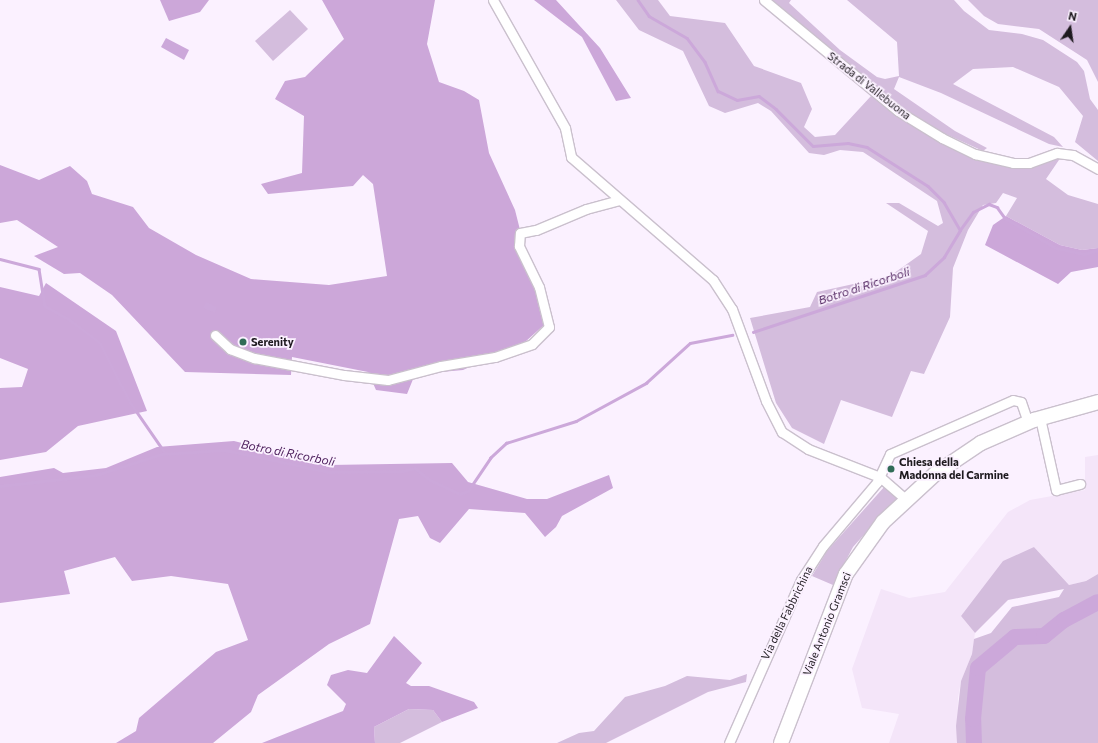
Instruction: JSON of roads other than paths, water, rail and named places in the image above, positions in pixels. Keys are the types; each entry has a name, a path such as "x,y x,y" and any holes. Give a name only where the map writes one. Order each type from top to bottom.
{"main road":[{"name":"Viale Antonio Gramsci","path":"781,743 846,574 873,533 929,478 963,454 1034,420 1098,402"}],"street":[{"path":"493,0 565,128 571,157 713,280 732,309 743,333 766,401 782,432 803,447 880,477 906,500"},
{"name":"Strada di Vallebuona","path":"764,0 898,111 942,138 975,154 1013,162 1029,163 1057,153 1073,155 1090,162 1098,169"},
{"path":"215,335 230,349 254,358 344,375 388,380 440,366 495,357 532,344 549,327 539,287 519,246 520,233 536,230 586,209 620,200"},
{"name":"Via della Fabbrichina","path":"730,743 806,570 880,477 887,457 895,450 945,431 1011,400 1020,401 1034,420"},
{"path":"1034,420 1056,490 1080,484"}],"waterway":[{"path":"638,0 649,16 687,38 705,62 718,91 737,100 759,96 776,109 813,146 848,143 867,147 928,186 944,202 960,230 973,212 989,204 997,207 1005,218 1056,248 1084,254 1098,250"},
{"name":"Botro di Ricorboli","path":"753,332 925,275 944,257 960,230"},
{"path":"0,259 39,269 45,306 70,320 100,343 130,402 166,454"},
{"name":"Botro di Ricorboli","path":"0,486 96,475 162,454 225,450 329,472 404,471 415,468 430,480 460,494 468,491 490,458 506,443 576,421 646,383 690,343 732,335"},
{"path":"974,743 973,719 978,668 1015,637 1044,636 1064,620 1098,602"}],"place":[{"name":"Serenity","path":"243,342"},
{"name":"Chiesa della Madonna del Carmine","path":"891,469"}]}
